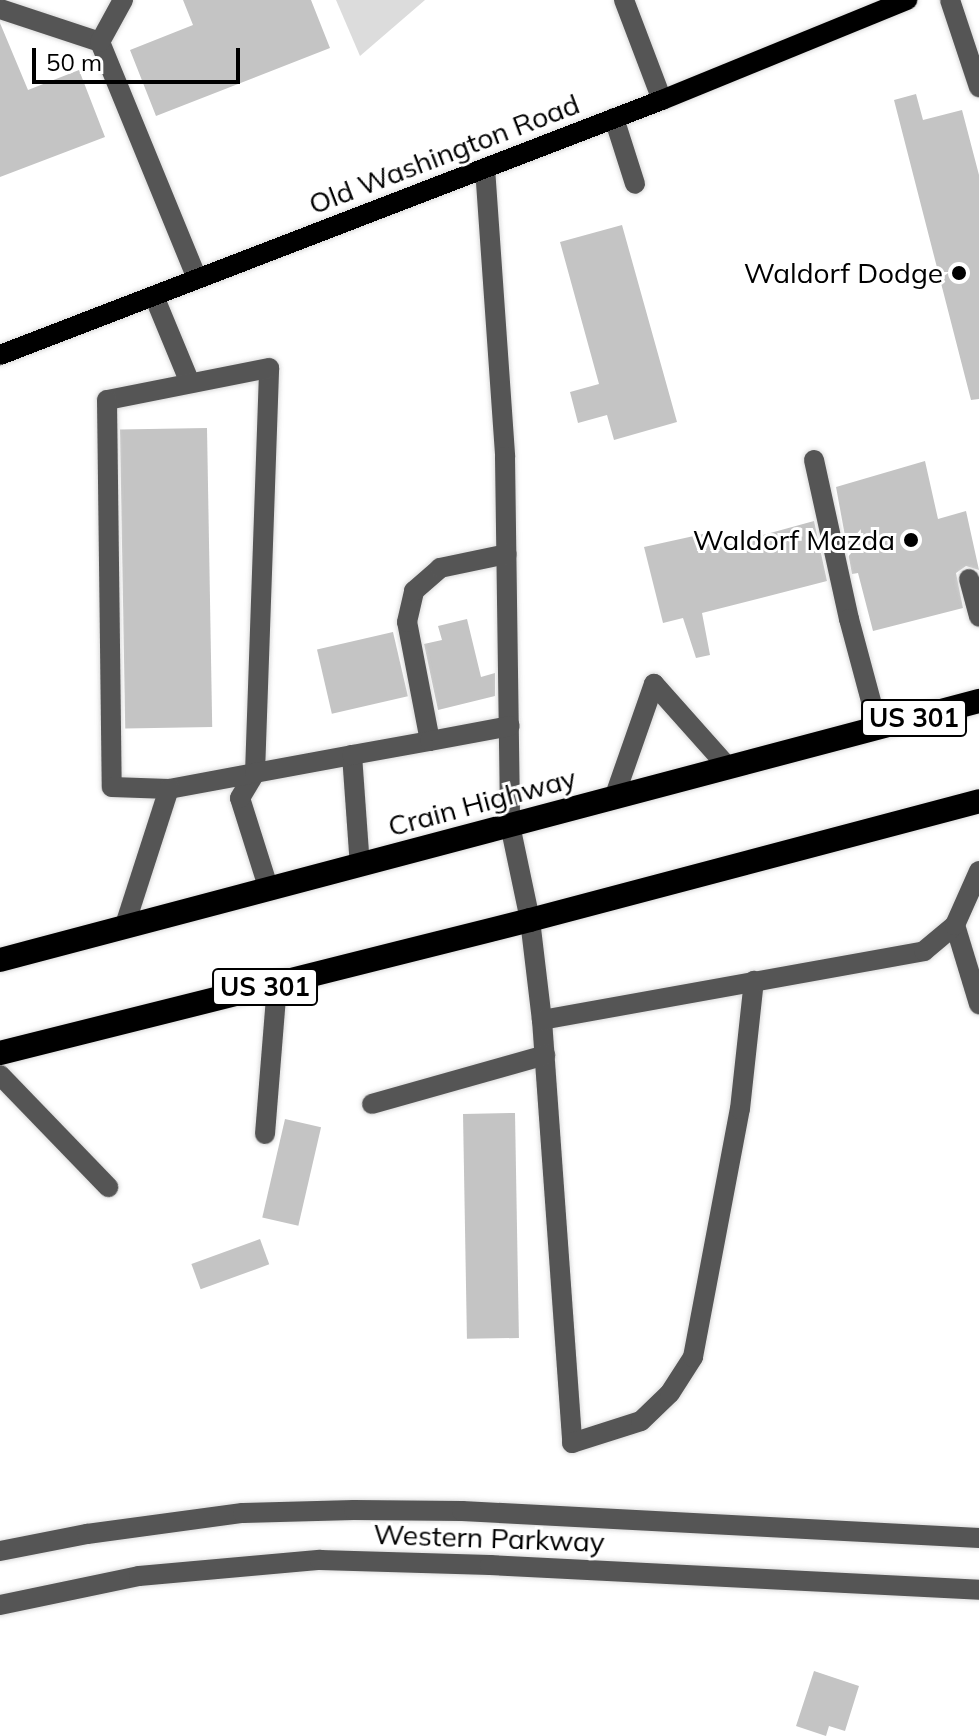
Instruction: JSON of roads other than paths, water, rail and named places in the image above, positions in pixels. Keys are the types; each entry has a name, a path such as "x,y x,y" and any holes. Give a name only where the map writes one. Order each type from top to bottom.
{"highway":[{"name":"Crain Highway","path":"0,960 979,701"},
{"name":"US 301","path":"0,1053 530,920 979,801"}],"main road":[{"name":"Old Washington Road","path":"0,355 662,100 902,1"}],"street":[{"path":"100,42 123,0"},
{"path":"624,0 662,100"},
{"path":"950,0 979,87"},
{"path":"0,9 100,42 197,279"},
{"path":"614,118 635,184"},
{"path":"485,168 505,457 510,825 530,920 542,1020 572,1443 641,1421 670,1393 693,1357 740,1109 754,981"},
{"path":"154,296 190,383"},
{"path":"269,890 240,798 255,773 269,368 107,400 112,787 169,789 255,773 352,755 430,741 510,726"},
{"path":"814,460 849,619 878,727"},
{"path":"430,741 407,622 414,591 440,568 507,554"},
{"path":"969,579 979,617"},
{"path":"614,798 654,684 728,767"},
{"path":"352,755 360,866"},
{"path":"124,928 169,789"},
{"path":"542,1020 924,951 955,925 979,871"},
{"path":"955,925 979,1004"},
{"path":"265,1134 277,984"},
{"path":"372,1104 545,1055"},
{"path":"0,1075 108,1187"},
{"name":"Western Parkway","path":"0,1551 87,1534 243,1513 354,1510 462,1511 979,1538"},
{"name":"Western Parkway","path":"0,1605 139,1576 320,1560 522,1566 979,1590"}],"place":[{"name":"Waldorf Dodge","path":"959,273"},
{"name":"Waldorf Mazda","path":"911,540"}]}
